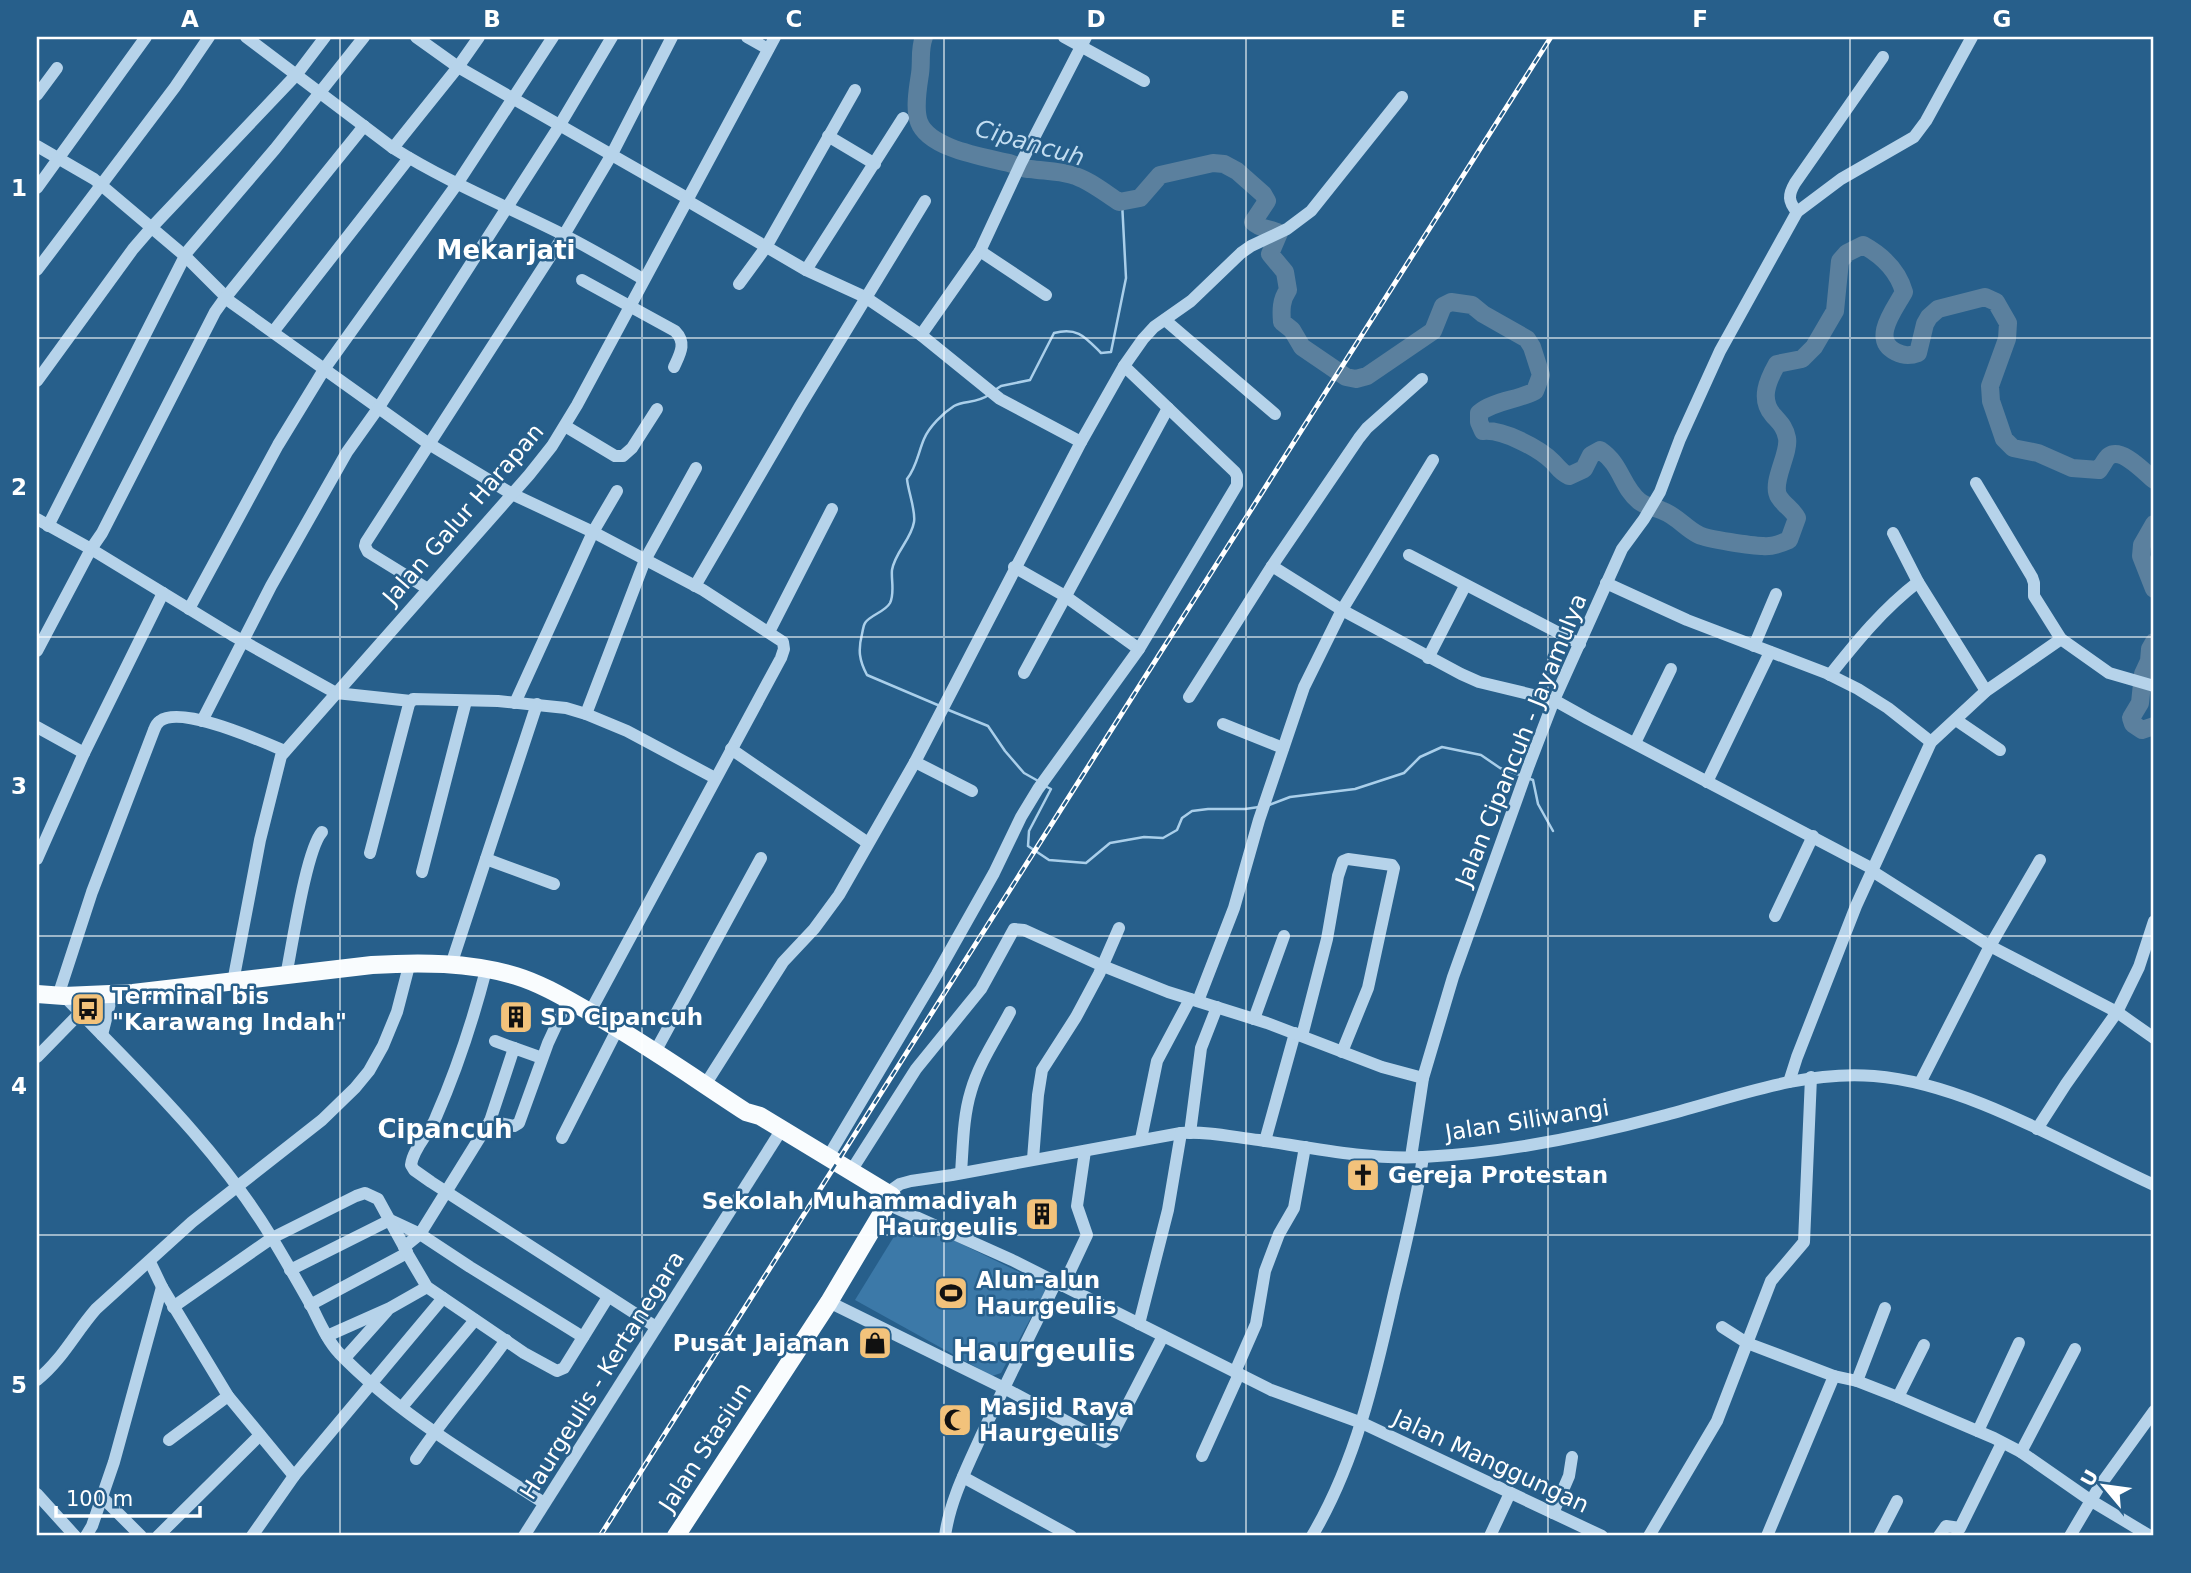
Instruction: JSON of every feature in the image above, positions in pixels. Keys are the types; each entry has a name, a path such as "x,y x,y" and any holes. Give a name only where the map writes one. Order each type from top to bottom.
{"main road":[{"path":"37,994 112,995 410,962 451,965 523,978 618,1028 746,1112 760,1116 779,1133 893,1203"},
{"path":"779,1133 851,1171 893,1203"},
{"name":"Jalan Stasiun","path":"676,1536 893,1203"}],"street":[{"path":"37,188 146,37"},
{"path":"37,270 175,87 209,37"},
{"path":"246,37 409,158 564,235 643,279"},
{"path":"37,381 133,249 297,74 325,37"},
{"path":"364,37 275,149 190,248 42,523 243,641 336,692 376,699 552,705 586,714 650,741 715,778"},
{"path":"416,37 458,67 612,154 766,247 806,270 864,297 921,335 1000,399 1080,442"},
{"path":"393,148 479,37"},
{"path":"189,609 278,445 325,368 457,184 553,37"},
{"path":"202,721 271,586 347,452 379,407 560,125 612,37"},
{"path":"428,589 368,552 365,546 564,235 612,154 672,37"},
{"path":"747,37 768,49"},
{"name":"Jalan Galur Harapan","path":"233,982 260,840 277,766 285,751 542,460 565,426 775,37"},
{"path":"1064,37 1084,41 1144,81"},
{"name":"Jalan Cipancuh - Jayamulya","path":"1312,1536 1329,1506 1362,1423 1392,1305 1417,1157 1423,1078 1460,955 1554,700 1626,541 1644,519 1660,492 1680,439 1720,351 1797,212 1842,179 1914,137 1933,109 1972,37"},
{"path":"921,335 980,251 1021,163 1084,41"},
{"path":"1797,212 1791,205 1789,196 1795,183 1883,57"},
{"path":"37,95 57,68"},
{"path":"739,285 766,247 855,90"},
{"path":"705,1085 783,962 814,929 834,902 915,762 1080,442 1124,366 1143,339 1154,327 1191,302 1241,253 1287,229 1311,211 1402,97"},
{"path":"806,270 903,118"},
{"path":"37,651 102,533 215,312 364,126"},
{"path":"828,136 875,164"},
{"path":"37,146 102,185 186,256 225,298 429,444 512,494 593,532 695,586 783,642 781,658 590,1013"},
{"path":"273,332 409,158"},
{"path":"695,586 864,297 925,201"},
{"path":"980,251 1046,295"},
{"path":"582,280 679,335 682,346 674,367"},
{"path":"1165,320 1275,414"},
{"path":"828,1157 937,974 994,873 1021,817 1139,649 1237,485 1235,472 1124,366"},
{"path":"1189,696 1272,566 1359,438 1422,379"},
{"path":"1024,673 1168,408"},
{"path":"565,426 615,456 623,456 632,448 657,409"},
{"path":"1141,1139 1157,1061 1194,1000 1234,908 1259,820 1304,687 1342,610 1433,460"},
{"path":"586,714 645,560 696,468"},
{"path":"1976,483 2032,577 2034,596 2061,639 2109,673 2154,686"},
{"path":"515,703 593,532 617,491"},
{"path":"769,632 832,509"},
{"path":"1893,533 1918,582 1986,691"},
{"path":"1409,555 1580,644"},
{"path":"1272,566 1342,610 1428,657 1479,682 1554,700 1813,836 1872,870 1990,946 2117,1012 2154,1038"},
{"path":"1014,568 1065,596 1139,649"},
{"path":"1830,675 1868,628 1918,582"},
{"path":"1606,583 1687,620 1830,675 1888,708 1931,742"},
{"path":"1428,657 1465,586"},
{"path":"37,859 84,753 163,593"},
{"path":"1754,646 1776,594"},
{"path":"1789,1082 1872,870 1931,742 1986,691 2061,639"},
{"path":"1707,782 1770,652"},
{"path":"1636,743 1671,669"},
{"path":"370,853 411,701"},
{"path":"422,872 467,701"},
{"path":"451,965 537,704"},
{"path":"285,751 243,733 182,716 160,720 92,892 61,996 174,1111 237,1187 272,1238 327,1336 345,1358 372,1383 434,1431 544,1503"},
{"path":"1956,720 2000,750"},
{"path":"1223,724 1283,748"},
{"path":"37,727 84,753"},
{"path":"731,749 868,843"},
{"path":"915,762 972,791"},
{"path":"286,975 314,846 322,832"},
{"path":"1774,916 1813,836"},
{"path":"655,1052 761,858"},
{"path":"486,859 554,884"},
{"path":"1265,1141 1327,939 1343,861 1348,859 1392,865 1394,868 1368,988 1342,1052"},
{"path":"1920,1083 1990,946 2040,860"},
{"path":"2037,1129 2117,1012 2139,967 2154,921"},
{"path":"1033,1159 1042,1070 1076,1017 1103,966 1119,928"},
{"path":"851,1171 916,1069 975,997 1014,929 1024,930 1168,992 1298,1034 1382,1067 1423,1078"},
{"path":"1254,1019 1284,936"},
{"path":"38,1374 64,1354 84,1322 96,1309 192,1222 322,1120 369,1072 378,1058 397,1012 410,962"},
{"path":"486,970 469,1031 451,1081 435,1121 411,1165 414,1170 656,1327"},
{"path":"102,1035 112,995"},
{"path":"490,1121 514,1126 519,1123 542,1058 568,1000"},
{"path":"1139,1324 1168,1210 1201,1048 1217,1007"},
{"path":"961,1174 966,1114 972,1088 1010,1012"},
{"path":"37,1058 80,1013"},
{"path":"562,1138 618,1028"},
{"path":"495,1041 542,1058"},
{"path":"310,1305 405,1250 420,1234 490,1121 514,1048"},
{"name":"Jalan Siliwangi","path":"893,1203 893,1189 911,1181 1185,1133 1207,1133 1305,1147 1417,1157 1510,1148 1558,1140 1789,1082 1847,1074 1920,1083 1975,1102 2154,1185"},
{"path":"1649,1536 1717,1421 1771,1281 1804,1242 1811,1077"},
{"name":"Haurgeulis - Kertanegara","path":"524,1536 779,1133"},
{"path":"1202,1456 1258,1320 1265,1271 1279,1234 1294,1208 1305,1147"},
{"path":"945,1536 950,1508 1003,1388 1086,1239 1086,1231 1077,1206 1085,1151"},
{"path":"173,1307 272,1238 365,1193 377,1199 427,1287 557,1371 564,1368 608,1297"},
{"name":"Jalan Manggungan","path":"893,1203 1237,1373 1308,1404 1362,1423 1602,1536"},
{"path":"390,1220 420,1234 583,1338"},
{"path":"290,1270 390,1220"},
{"path":"150,1262 173,1307 229,1396 294,1476"},
{"path":"86,1536 103,1498 114,1462 162,1287"},
{"path":"327,1336 390,1308 427,1287"},
{"path":"252,1536 294,1476 443,1298"},
{"path":"829,1302 1105,1442 1111,1437 1163,1336"},
{"path":"345,1358 390,1308"},
{"path":"1857,1381 1885,1308"},
{"path":"402,1407 475,1320"},
{"path":"1722,1327 1747,1343 1898,1397 2021,1452 2090,1500 2150,1536"},
{"path":"416,1459 434,1431 506,1340"},
{"path":"1978,1432 2019,1343"},
{"path":"1898,1397 1924,1345"},
{"path":"2021,1452 2075,1349"},
{"path":"1767,1536 1835,1376"},
{"path":"169,1440 229,1396"},
{"path":"2070,1536 2090,1500 2154,1411"},
{"path":"158,1536 260,1435"},
{"path":"1939,1536 1946,1527 1960,1528 2002,1443"},
{"path":"1553,1513 1567,1483 1572,1457"},
{"path":"963,1477 1071,1536"},
{"path":"1490,1536 1510,1493"},
{"path":"37,1494 75,1536"},
{"path":"103,1498 141,1536"},
{"path":"1879,1536 1897,1502"}],"shaded area":[{"name":"Alun-alun Haurgeulis","path":"906,1217 1048,1286 1001,1373 992,1376 855,1300"}],"waterway":[{"name":"Cipancuh","path":"924,37 917,111 919,122 934,139 973,155 1024,168 1078,177 1119,202 1140,198 1160,175 1213,163 1224,164 1237,171 1263,194 1267,201 1253,222 1279,233 1270,254 1285,272 1288,290 1282,305 1282,322 1292,330 1302,347 1346,377 1356,379 1367,376 1433,331 1443,306 1451,302 1472,305 1527,339 1541,375 1535,391 1491,406 1479,413 1483,431 1510,436 1530,446 1569,476 1584,469 1591,455 1600,450 1613,462 1628,489 1639,501 1668,513 1699,535 1766,546 1789,540 1797,518 1781,500 1777,491 1787,438 1784,428 1766,403 1766,390 1777,364 1802,359 1814,347 1835,311 1840,261 1847,253 1863,245 1889,265 1904,292 1885,332 1885,340 1899,353 1918,353 1925,324 1938,309 1985,297 1996,302 2008,323 2007,339 1990,386 1991,401 2004,439 2013,448 2038,453 2072,468 2099,470 2109,456 2120,455 2154,480"},
{"path":"995,390 1001,386 1030,380 1054,333 1075,332 1101,353 1111,352 1126,278 1122,202"},
{"path":"940,706 867,675 860,650 863,627 890,603 893,591 892,570 914,522 907,479 926,434 945,412 954,406 990,394"},
{"name":"Cipancuh","path":"2154,524 2142,545 2141,556 2154,589"},
{"name":"Cipancuh","path":"2154,642 2143,674 2140,703 2131,718 2133,724 2142,730 2154,726"},
{"path":"946,709 988,726 1024,773 1040,782"},
{"path":"1269,805 1290,797 1355,789 1404,773 1420,757 1442,747 1481,755 1500,768 1520,775"},
{"path":"1530,779 1533,780 1538,804 1553,831"},
{"path":"1045,786 1051,789 1029,831 1028,846 1049,860 1086,863 1110,843 1144,837 1163,838 1177,830 1182,818 1192,811 1259,807"}],"railway":[{"path":"600,1536 1551,37"}],"place":[{"name":"Terminal bis \"Karawang Indah\"","path":"88,1009"},
{"name":"SD Cipancuh","path":"516,1017"},
{"name":"Gereja Protestan","path":"1363,1175"},
{"name":"Sekolah Muhammadiyah Haurgeulis","path":"1042,1214"},
{"name":"Alun-alun Haurgeulis","path":"951,1293"},
{"name":"Pusat Jajanan","path":"875,1343"},
{"name":"Masjid Raya Haurgeulis","path":"955,1420"}],"district":[{"name":"Mekarjati","path":"506,250"},
{"name":"Cipancuh","path":"445,1129"},
{"name":"Haurgeulis","path":"1044,1351"}]}
